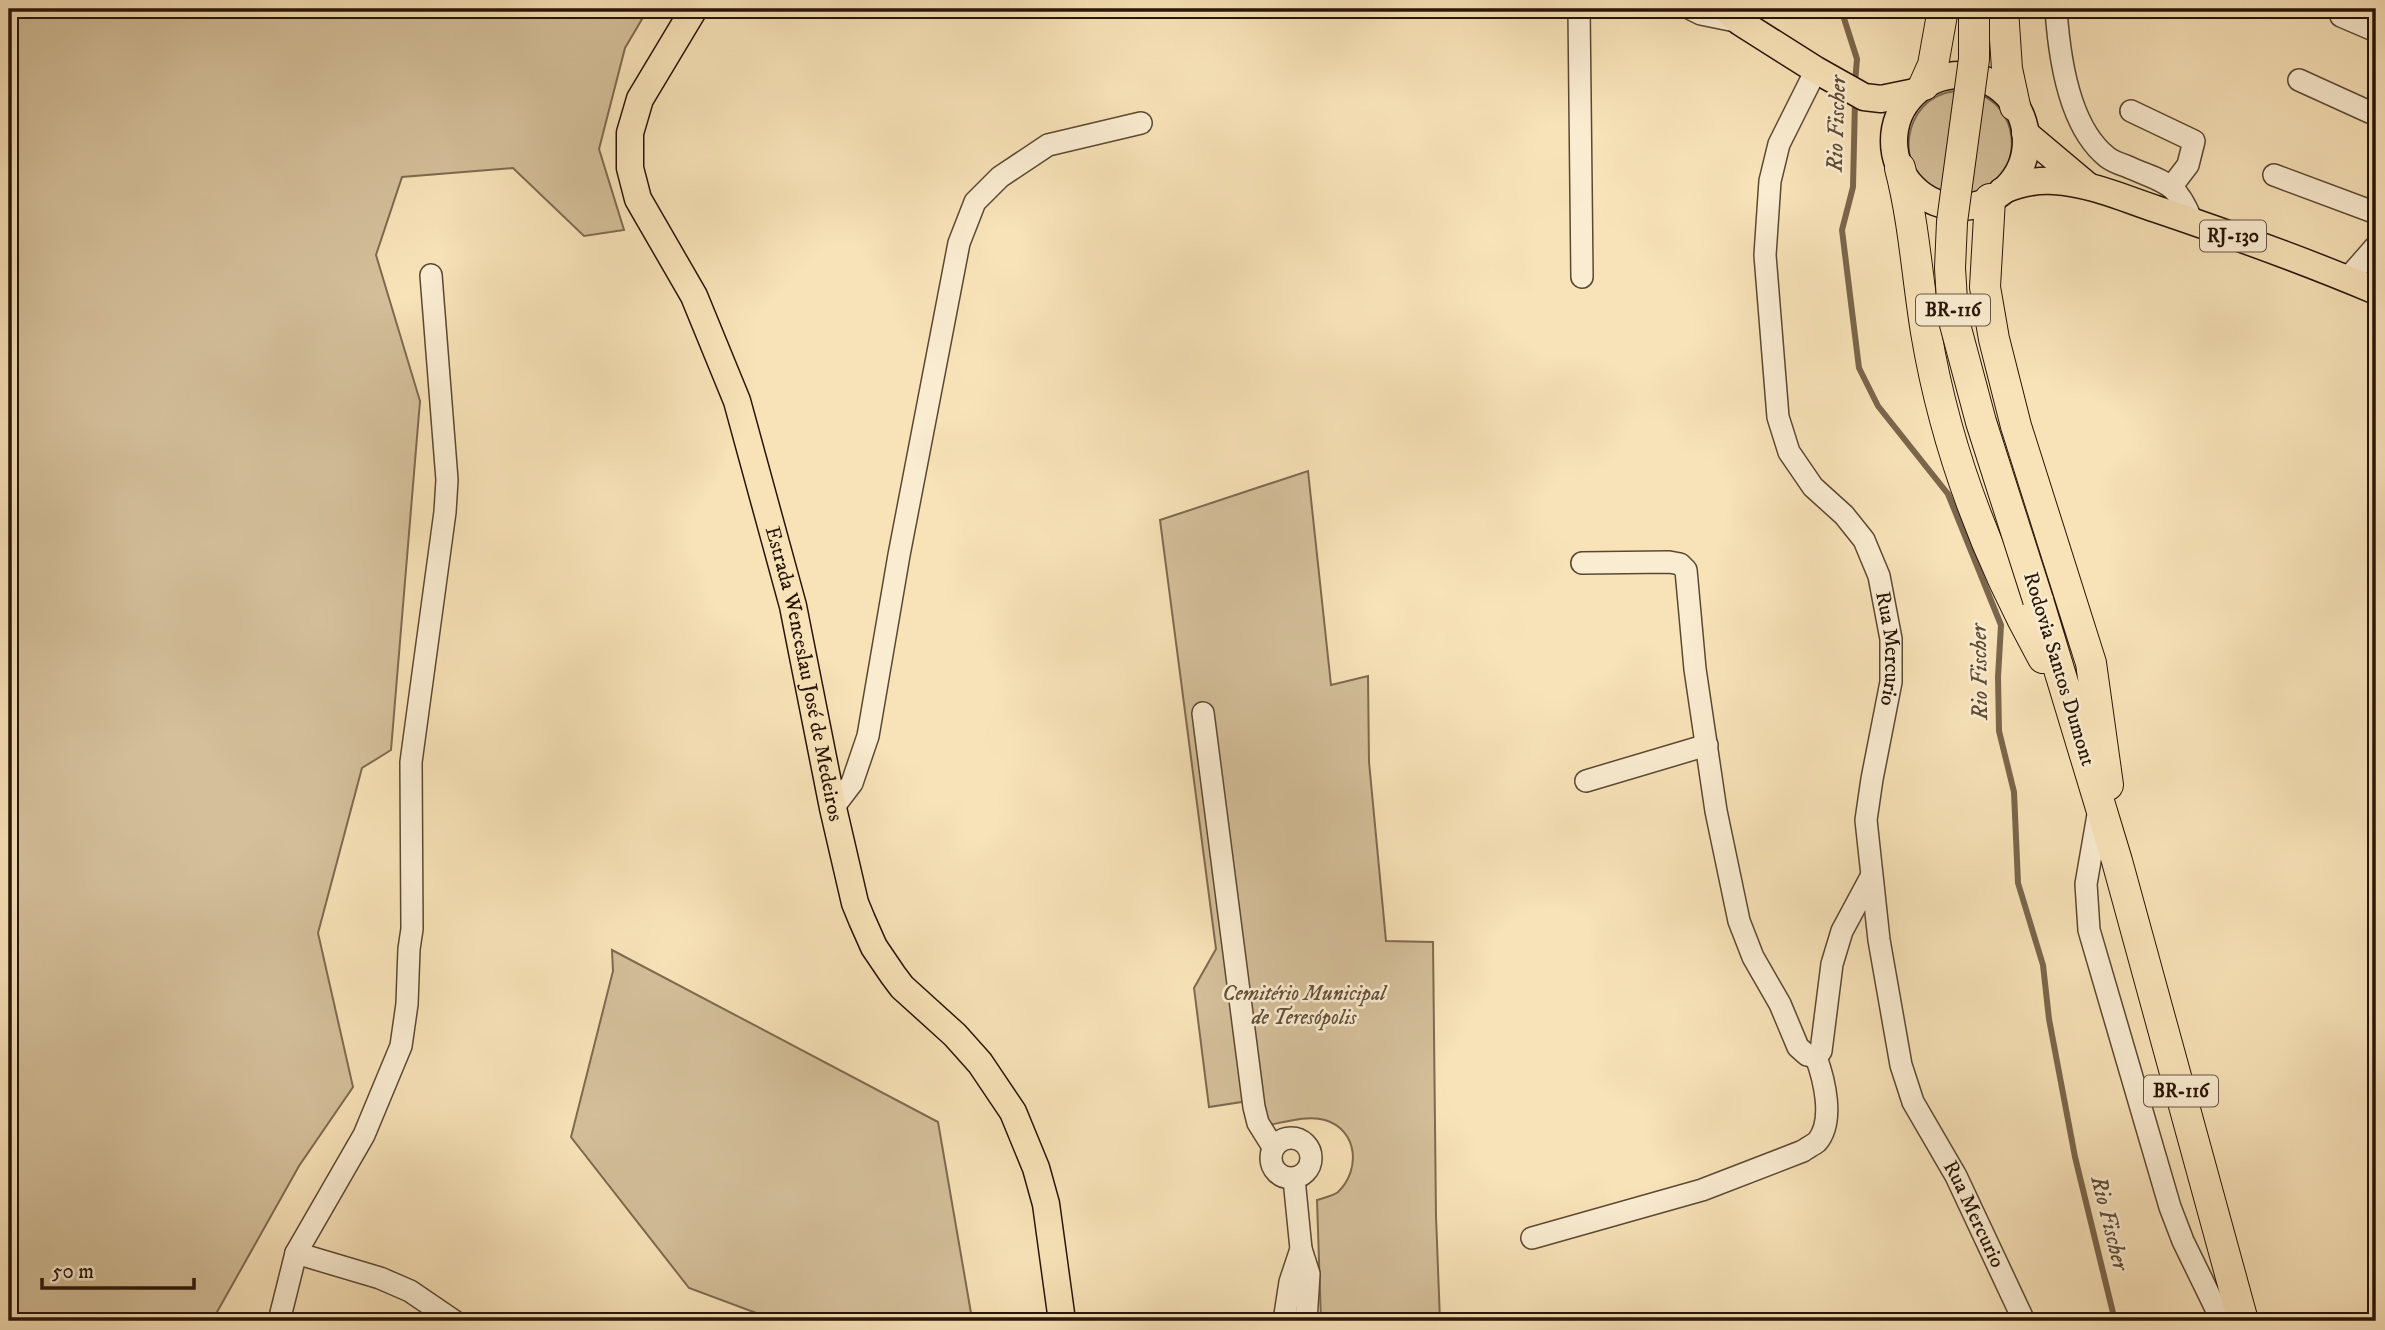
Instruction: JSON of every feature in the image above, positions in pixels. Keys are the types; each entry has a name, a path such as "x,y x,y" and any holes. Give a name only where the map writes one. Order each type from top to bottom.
{"highway":[{"path":"1920,89 1933,65 1943,9"},
{"name":"Rodovia Santos Dumont","path":"1974,9 1974,59 1952,222 1950,268 1953,317 1981,422 2118,861 2243,1321"},
{"path":"2003,9 2007,69 2020,119"},
{"path":"1897,158 1910,207 1926,331 1944,420 1978,520 2019,616 2069,706"},
{"path":"1995,196 1985,260 1985,287 1994,339 2016,426 2091,663 2118,861"}],"main road":[{"name":"Estrada Wenceslau José de Medeiros","path":"694,9 640,99 630,134 630,168 638,199 694,296 737,401 793,606 833,808 855,903 874,947 902,987 955,1035 980,1063 1013,1112 1025,1137 1046,1204 1062,1321"},
{"path":"1732,15 1862,96 1881,99 1920,89"},
{"name":"RJ-130","path":"1920,89 1949,75 1967,75 1987,81 1997,88 2020,119 2088,186"},
{"path":"1897,158 1894,125 1902,109 1920,89"},
{"path":"1862,96 1897,158"},
{"path":"1995,196 2011,183 2023,161 2020,119"},
{"name":"RJ-130","path":"1897,158 1917,189 1938,203 1981,205 2018,184 2030,182 2053,181 2088,186 2192,221 2376,291"}],"street":[{"path":"1578,9 1581,276"},
{"path":"1691,9 1701,14 1732,15"},
{"path":"2056,9 2058,36 2074,111 2088,137 2108,158 2172,186 2183,199 2192,221"},
{"path":"2341,16 2376,31"},
{"name":"Rua Mercurio","path":"1826,76 1779,144 1770,181 1765,255 1778,417 1789,452 1814,487 1844,515 1864,540 1879,576 1891,639 1891,682 1867,820 1879,940 1901,1065 1913,1102 1956,1175 2024,1321"},
{"path":"2299,80 2376,115"},
{"path":"2131,111 2194,141 2188,165 2172,186"},
{"path":"833,808 852,783 868,736 958,243 975,202 1000,177 1048,145 1142,123"},
{"path":"2274,176 2376,213"},
{"path":"2347,279 2376,246"},
{"path":"279,1321 296,1253 364,1135 401,1046 407,1004 408,949 412,929 411,762 447,480 431,275"},
{"path":"1583,563 1669,562 1680,564 1686,570 1695,669 1716,811 1739,921 1753,957 1780,1004 1798,1047 1807,1055 1816,1057"},
{"path":"1203,713 1254,1107 1258,1123 1273,1147"},
{"path":"1586,781 1707,746"},
{"path":"2099,804 2086,884 2089,930 2169,1207 2222,1321"},
{"path":"1532,1238 1702,1190 1803,1151 1816,1143 1823,1132 1827,1102 1825,1083 1816,1057 1823,1043 1832,964 1842,931 1871,877"},
{"path":"1294,1138 1305,1143 1311,1152 1311,1164 1305,1174 1294,1179 1282,1177 1273,1170 1270,1158 1273,1147 1282,1139 1294,1138"},
{"path":"1294,1179 1301,1250 1309,1274 1306,1321"},
{"path":"1284,1321 1290,1282 1301,1250"},
{"path":"296,1253 380,1278 410,1292 454,1321"}],"green space":[{"path":"9,9 648,9 625,48 599,149 624,230 584,236 513,168 402,177 376,255 420,401 391,750 362,768 318,933 353,1087 299,1166 212,1321 9,1321"},
{"path":"1955,91 1942,194 1926,184 1915,170 1909,154 1909,137 1914,121 1923,107 1937,96"},
{"path":"1980,94 1995,104 2006,118 2011,134 2011,150 2007,166 1998,180 1985,190 1967,196"},
{"name":"Cemitério Municipal de Teresópolis","path":"1308,471 1331,685 1368,676 1369,762 1386,941 1433,942 1440,1321 1321,1321 1317,1200 1338,1192 1345,1183 1353,1162 1350,1141 1336,1125 1318,1118 1259,1127 1255,1100 1209,1107 1194,988 1216,949 1160,520"},
{"path":"612,950 938,1122 971,1313 935,1321 778,1321 689,1288 571,1137 613,971"}],"waterway":[{"name":"Rio Fischer","path":"1841,9 1857,59 1855,83"},
{"name":"Rio Fischer","path":"1855,101 1853,187 1842,230 1859,368 1878,406 1948,494 2001,625 1999,731 2014,792 2018,883 2043,965 2049,1019 2075,1157 2115,1321"}]}
